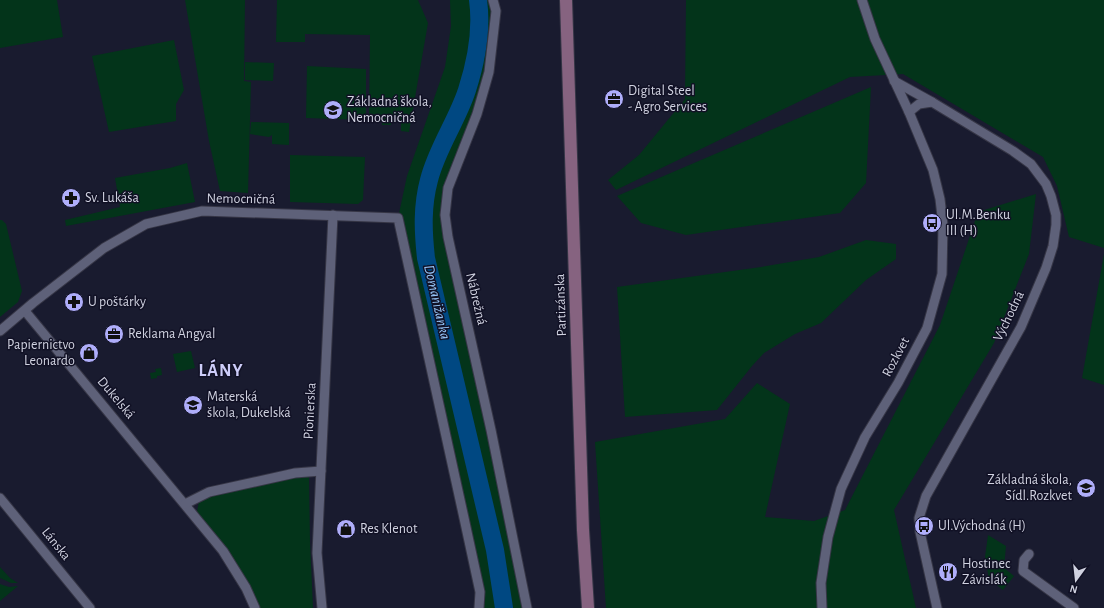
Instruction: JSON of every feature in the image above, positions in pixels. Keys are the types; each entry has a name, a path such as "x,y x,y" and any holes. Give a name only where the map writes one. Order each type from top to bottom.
{"main road":[{"name":"Partizánska","path":"566,0 583,530 588,608"}],"street":[{"name":"Nábrežná","path":"493,0 496,11 489,72 477,114 448,188 445,215 448,237 490,422 527,608"},
{"name":"Rozkvet","path":"822,608 821,583 828,537 841,489 865,437 898,383 927,328 942,274 943,234 940,198 928,156 910,112 875,39 862,0"},
{"name":"Východná","path":"894,81 1013,151 1031,164 1046,184 1051,196 1054,205 1056,225 1053,246 1046,268 1021,327 926,496 919,518 920,532 937,608"},
{"path":"910,112 919,104 932,102"},
{"name":"Nemocničná","path":"0,331 38,299 104,248 146,224 202,211 398,218 480,592 479,608"},
{"name":"Pionierska","path":"322,608 317,553 317,471 333,215"},
{"name":"Dukelská","path":"25,311 223,551 246,588 255,608"},
{"path":"185,504 209,492 295,473 317,471"},
{"name":"Lánska","path":"0,498 90,608"},
{"path":"1029,554 1024,560 1023,571 1074,608"}],"green space":[{"path":"0,0 57,0 63,37 0,48"},
{"path":"185,0 245,0 244,81 251,82 248,193 220,191 209,141"},
{"path":"277,0 418,0 428,23 409,132 401,131 401,120 392,121 391,125 382,125 382,115 369,114 370,35 305,34 305,42 276,42"},
{"path":"450,0 493,0 489,72 448,188 445,215 527,608 479,608 398,218 407,176 445,67 451,26"},
{"path":"686,0 1104,0 1104,248 1069,237 1057,186 1043,157 903,74 850,77 616,190 608,180 639,155 685,99"},
{"path":"174,40 184,90 176,104 176,121 109,132 92,56"},
{"path":"245,62 274,63 273,81 245,80"},
{"path":"307,66 366,69 366,120 306,118"},
{"path":"871,87 866,183 840,213 686,235 641,223 617,196"},
{"path":"251,122 289,123 289,145 272,144 272,135 269,137 250,134"},
{"path":"290,155 365,157 363,200 358,204 290,202"},
{"path":"187,163 195,202 66,226 65,220 120,207 115,178 170,168"},
{"path":"1036,194 1029,254 994,343 894,510 916,608 606,608 595,442 725,419 757,383 790,404 765,517 814,521 845,510 940,325 978,212"},
{"path":"0,220 6,224 22,291 18,302 0,317"},
{"path":"866,240 896,244 896,259 866,280 821,323 795,334 764,353 717,410 625,417 617,287 761,267 819,257"},
{"path":"1104,254 1104,385 1082,378"},
{"path":"191,351 195,368 177,372 173,354"},
{"path":"161,368 162,375 151,379 150,373 156,372 155,369"},
{"path":"293,477 309,477 313,608 258,608 230,555 197,512 199,501 212,495"},
{"path":"988,535 1006,546 1004,568 1014,576 1003,590 989,579 985,557"},
{"path":"0,567 10,578 18,583 11,583 0,578"},
{"path":"0,584 9,587 18,586 0,601"}],"waterway":[{"name":"Domanižanka","path":"478,0 479,34 473,68 463,101 437,157 429,180 425,199 424,228 426,258 495,550 504,608"}],"place":[{"name":"Digital Steel - Agro Services","path":"614,99"},
{"name":"Základná škola, Nemocničná","path":"333,110"},
{"name":"Sv. Lukáša","path":"71,198"},
{"name":"Ul.M.Benku III (H)","path":"932,223"},
{"name":"U poštárky","path":"74,302"},
{"name":"Reklama Angyal","path":"114,334"},
{"name":"Papiernictvo Leonardo","path":"89,353"},
{"name":"Materská škola, Dukelská","path":"193,405"},
{"name":"Základná škola, Sídl.Rozkvet","path":"1086,488"},
{"name":"Ul.Východná (H)","path":"924,526"},
{"name":"Res Klenot","path":"346,529"},
{"name":"Hostinec Závislák","path":"948,572"}],"district":[{"name":"LÁNY","path":"221,371"}]}
